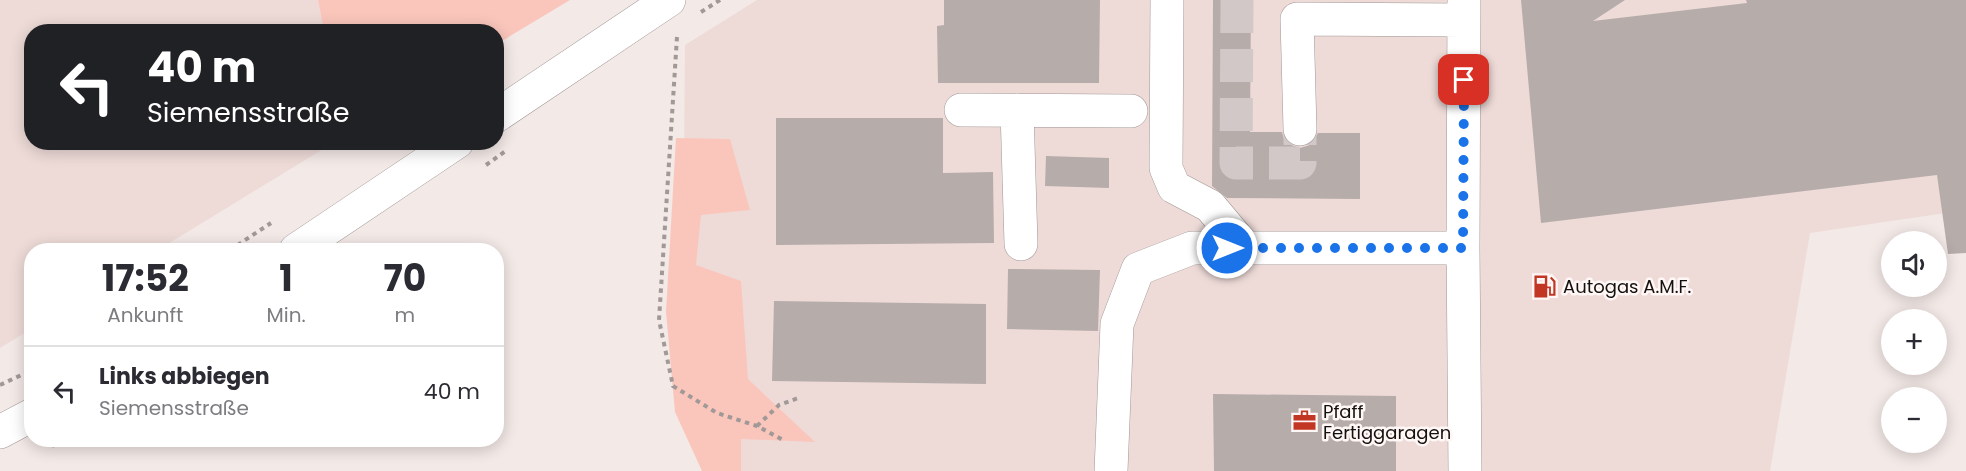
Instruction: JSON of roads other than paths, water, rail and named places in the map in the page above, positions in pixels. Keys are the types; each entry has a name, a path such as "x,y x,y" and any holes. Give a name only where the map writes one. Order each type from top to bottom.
{"street":[{"path":"1167,0 1166,168 1174,187 1210,206 1245,248"},
{"path":"1300,129 1297,19 1408,9 1419,4 1463,8 1465,471"},
{"path":"504,111 673,14"},
{"path":"962,110 1131,111"},
{"path":"1017,110 1021,244"},
{"path":"306,243 445,150"},
{"path":"1111,471 1118,324 1138,269 1192,248 1463,248"},
{"path":"0,432 24,419"}],"tunnel":[{"path":"1237,0 1236,163 1300,163 1300,129"}],"place":[{"name":"Autogas A.M.F.","path":"1545,286"},
{"name":"Pfaff Fertiggaragen","path":"1305,421"}]}
